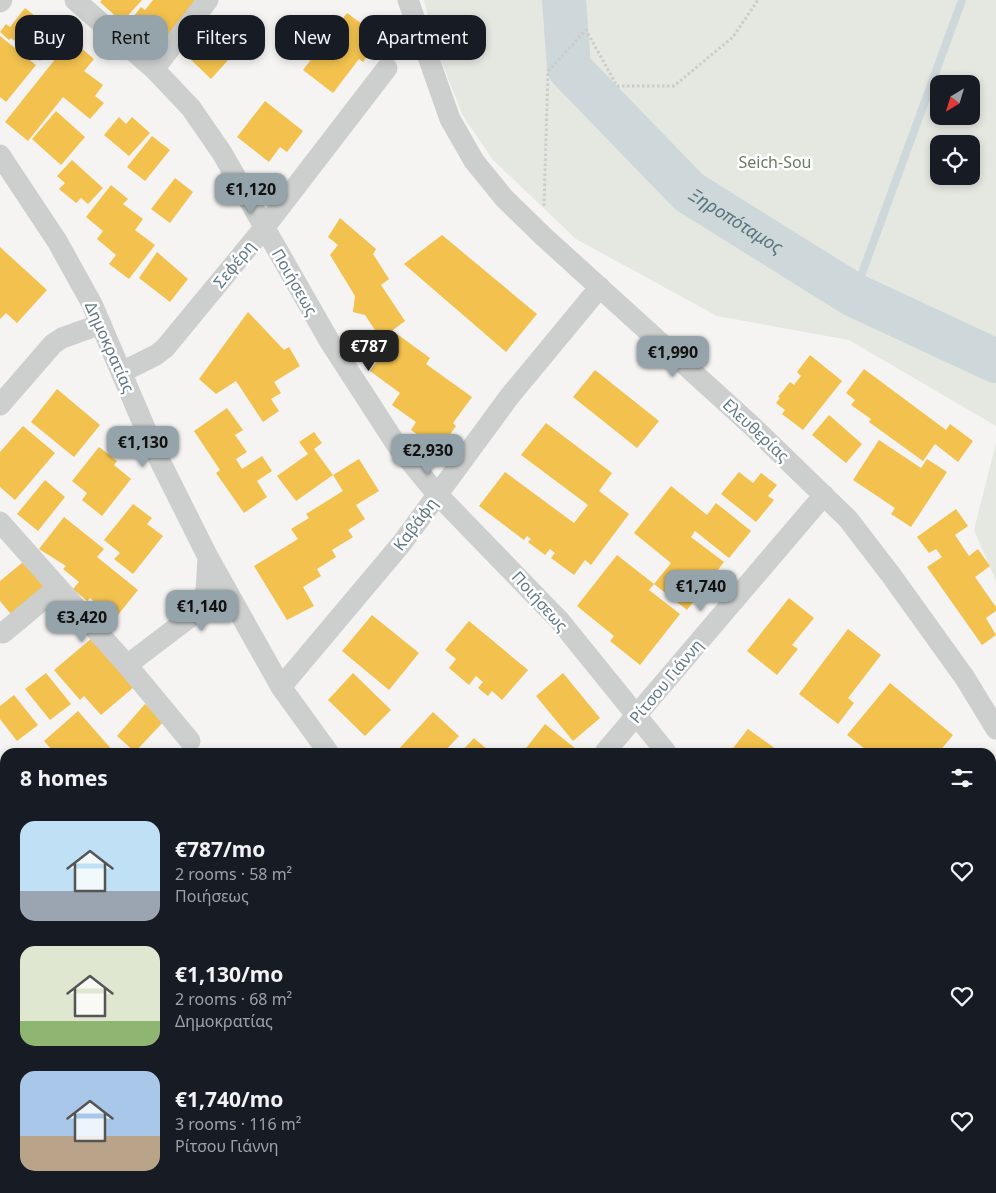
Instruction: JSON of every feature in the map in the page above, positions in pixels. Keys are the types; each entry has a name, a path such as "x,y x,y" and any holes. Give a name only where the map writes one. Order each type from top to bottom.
{"street":[{"name":"Ποιήσεως","path":"75,0 154,69 174,89 208,130 330,342 375,416 409,462 554,615 663,748"},
{"path":"154,69 208,0"},
{"name":"Ελευθερίας","path":"408,0 450,119 474,161 504,198 543,236 824,494 848,520 891,574 965,678 996,729"},
{"name":"Σεφέρη","path":"122,372 156,356 165,348 264,228 387,68"},
{"name":"Δημοκρατίας","path":"0,155 57,241 101,324 154,449 208,557 281,687 325,748"},
{"name":"Καβάφη","path":"281,687 402,543 509,397 600,287"},
{"path":"0,406 54,344 62,338 101,324"},
{"name":"Ρίτσου Γιάννη","path":"608,748 824,494"},
{"path":"0,522 127,665 190,742"},
{"path":"127,665 193,615 206,591 208,557"},
{"path":"4,633 57,588"}],"path":[{"path":"543,236 548,71 586,30 618,86 674,86 733,37 758,0"}],"green space":[{"name":"Seich-Sou","path":"424,0 996,0 996,426 849,340 717,316 576,239 493,160 463,116 441,60 486,60 486,15 428,15"},
{"path":"996,443 996,581 974,530"}],"building: Homes":[{"path":"102,0 142,0 128,15 114,15 100,2"},
{"path":"153,0 198,0 186,15 178,15 178,26 168,38 168,15 135,15 141,7 145,10"},
{"path":"25,8 34,15 19,15"},
{"path":"347,13 359,22 359,59 333,93 303,70 311,60 349,60 349,15 345,15"},
{"path":"15,21 15,41 11,38 9,40 0,32 6,24 10,27"},
{"path":"0,36 15,48 15,60 30,60 36,65 6,102 0,97"},
{"path":"83,50 93,58 84,71 103,85 95,96 104,103 90,119 63,97 28,141 5,122 54,60 83,60"},
{"path":"191,60 228,60 211,79"},
{"path":"265,101 303,131 287,152 280,147 269,162 237,137"},
{"path":"56,111 85,137 61,165 32,139"},
{"path":"119,117 126,124 132,117 150,133 129,156 104,135"},
{"path":"152,136 170,150 145,181 127,167"},
{"path":"72,160 103,188 88,204 81,198 76,203 59,189 65,183 57,176"},
{"path":"175,178 193,192 170,223 151,209"},
{"path":"111,185 128,199 123,204 143,219 135,230 155,245 129,279 109,264 116,255 97,239 103,231 86,217"},
{"path":"340,218 376,249 373,254 389,279 381,285 405,321 381,339 365,315 353,312 355,296 330,255 338,245 328,237"},
{"path":"442,235 537,314 506,352 404,264"},
{"path":"0,247 47,290 17,323 6,313 0,319"},
{"path":"157,252 188,279 170,302 139,278"},
{"path":"248,312 284,350 289,347 300,366 274,382 281,393 271,399 279,411 263,422 236,381 216,394 199,379"},
{"path":"397,334 430,358 426,364 472,397 453,423 456,426 446,440 440,435 428,451 418,442 421,437 411,430 416,422 392,405 400,393 370,371"},
{"path":"810,355 842,381 803,430 782,414 785,410 776,403 780,398 778,397 790,382 794,385 801,376 797,372"},
{"path":"864,369 946,430 950,424 973,441 958,462 935,444 923,461 869,422 871,419 851,405 855,400 846,393"},
{"path":"595,370 659,421 637,448 573,397"},
{"path":"57,389 100,425 74,457 31,422"},
{"path":"227,408 243,430 235,435 247,452 236,459 242,469 262,456 272,471 257,481 267,497 244,513 216,473 220,470 194,431"},
{"path":"829,415 862,444 846,463 812,435"},
{"path":"546,423 612,473 599,491 629,514 591,565 585,560 574,575 551,558 555,553 550,549 545,555 528,542 531,539 527,536 524,540 479,506 505,472 574,523 588,505 521,455"},
{"path":"23,426 55,453 15,500 0,487 0,452"},
{"path":"314,432 322,443 314,449 333,475 296,501 277,476 308,454 299,442"},
{"path":"879,440 921,468 927,459 947,472 911,527 891,514 895,508 853,480"},
{"path":"99,447 117,461 114,465 131,479 102,516 82,500 87,493 72,481"},
{"path":"359,459 379,491 356,505 365,519 348,530 353,537 332,550 336,557 317,569 321,576 303,587 314,606 287,620 254,566 298,539 291,529 309,518 306,514 343,491 333,475"},
{"path":"739,472 753,483 761,473 777,485 768,496 774,500 756,522 721,494"},
{"path":"45,480 65,497 38,531 17,514"},
{"path":"671,486 707,515 716,503 751,531 729,558 695,531 691,537 724,562 687,610 654,584 671,563 634,533"},
{"path":"133,504 152,518 147,524 163,536 133,574 114,559 120,553 104,540"},
{"path":"956,509 968,526 955,535 969,556 978,549 990,566 975,577 996,607 996,611 986,618 996,635 982,645 927,567 942,557 936,549 929,553 917,537"},
{"path":"64,517 104,549 97,557 138,590 113,621 96,608 98,605 90,598 87,601 73,589 79,582 63,569 66,566 39,549"},
{"path":"617,555 654,584 649,590 680,614 640,665 610,641 614,636 577,606"},
{"path":"28,558 52,587 15,619 0,601 0,581"},
{"path":"789,598 814,618 792,645 798,649 777,675 747,651"},
{"path":"372,615 419,653 389,690 342,651"},
{"path":"469,621 528,670 502,700 492,691 488,696 478,688 483,682 476,676 469,685 449,668 456,659 445,650"},
{"path":"848,629 881,655 848,698 854,703 838,724 799,694"},
{"path":"92,638 134,687 101,715 84,696 80,700 54,670"},
{"path":"46,673 71,704 50,720 25,689"},
{"path":"353,673 391,710 365,736 328,700"},
{"path":"563,673 600,718 573,741 536,696"},
{"path":"890,683 953,735 942,748 864,748 847,735"},
{"path":"14,695 38,725 17,741 0,719 0,706"},
{"path":"145,704 164,721 139,748 130,748 117,736"},
{"path":"78,711 110,748 50,748 44,741"},
{"path":"433,712 459,736 448,748 400,748"},
{"path":"545,724 575,748 526,748"},
{"path":"748,729 774,748 733,748"},
{"path":"474,738 485,748 465,748"}],"waterway":[{"name":"Ξηροπόταμος","path":"564,0 569,68 689,192 854,295 996,361"},
{"path":"854,295 962,0"}]}
